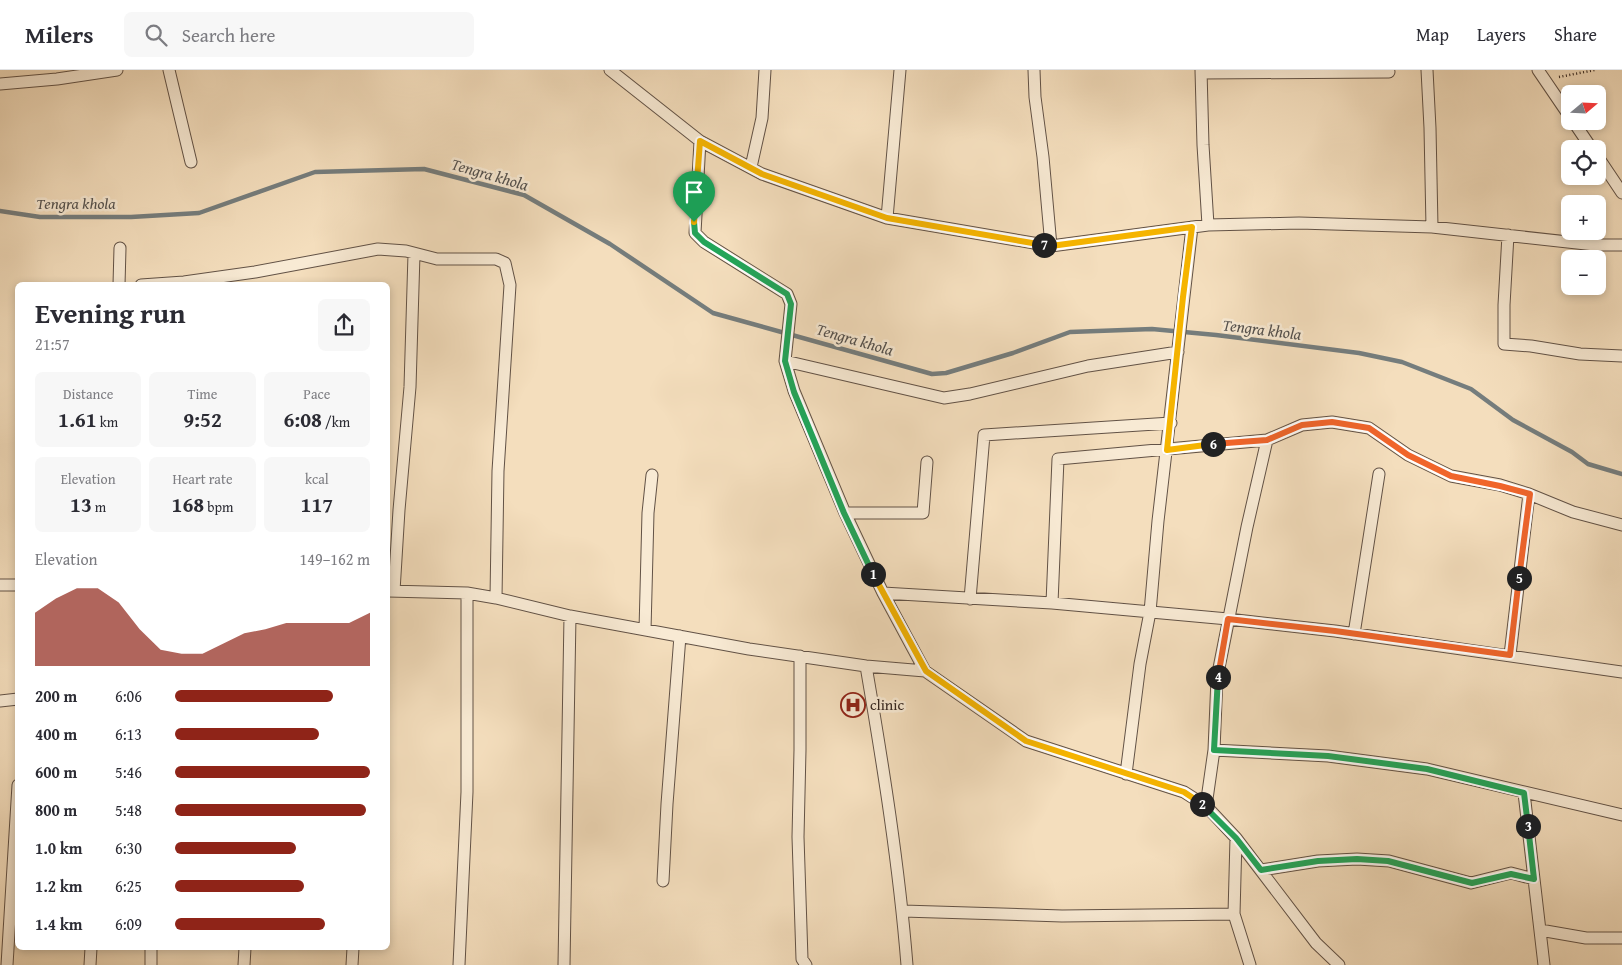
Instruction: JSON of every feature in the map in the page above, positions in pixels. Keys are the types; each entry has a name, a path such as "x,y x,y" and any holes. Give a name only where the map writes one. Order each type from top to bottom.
{"street":[{"path":"0,84 57,79 117,70"},
{"path":"169,70 190,162"},
{"path":"610,70 700,141 762,174 887,218 1051,246 1208,225 1299,223 1432,228 1595,245 1622,245"},
{"path":"751,167 762,118 765,70"},
{"path":"887,218 900,70"},
{"path":"1034,70 1034,97 1043,157 1051,246"},
{"path":"1427,70 1432,228"},
{"path":"1538,70 1561,104"},
{"path":"1208,225 1201,72 1389,72"},
{"path":"700,141 695,233 704,242 787,294 791,304 786,355 794,392 844,513 882,593 926,671 1026,741 1184,792 1206,806 1236,838 1316,943 1339,965"},
{"path":"1606,169 1622,193"},
{"path":"1126,774 1140,664 1150,612 1158,521 1171,423 1192,227"},
{"path":"1508,235 1504,344 1531,346 1580,354 1622,356"},
{"path":"119,282 120,248"},
{"path":"184,282 255,272 378,250 406,251 437,259 500,260 504,263 510,285 498,471 496,598"},
{"path":"414,254 410,387 391,591 467,593 570,616 680,636 866,666 926,671"},
{"path":"786,355 944,398 970,394 1088,366 1178,352"},
{"path":"1052,603 1058,459 1267,440 1302,425 1332,422 1369,428 1408,455 1451,476 1530,494 1573,512 1622,524"},
{"path":"970,599 984,436 1171,423"},
{"path":"1206,806 1214,750 1217,678 1267,440"},
{"path":"844,513 923,513 928,462"},
{"path":"1354,634 1379,474"},
{"path":"646,630 648,513 652,475"},
{"path":"1510,655 1530,494"},
{"path":"0,585 15,585"},
{"path":"460,965 467,792 467,593"},
{"path":"882,593 1052,603 1228,619 1354,634 1622,672"},
{"path":"564,965 570,616"},
{"path":"663,881 680,636"},
{"path":"800,656 798,846 802,959 806,965"},
{"path":"866,666 903,911 907,965"},
{"path":"0,701 15,699"},
{"path":"1214,750 1328,756 1427,769 1622,815"},
{"path":"1524,793 1544,965"},
{"path":"7,965 15,833"},
{"path":"1236,838 1234,914 1250,965"},
{"path":"1261,870 1318,861 1357,859 1388,861 1472,883 1511,874 1534,879"},
{"path":"903,911 1062,916 1234,914"},
{"path":"1540,930 1586,938 1622,938"},
{"path":"90,965 91,950"},
{"path":"151,950 151,965"},
{"path":"244,965 245,950"},
{"path":"352,965 353,950"}],"path":[{"path":"1545,80 1595,70"}],"waterway":[{"name":"Tengra khola","path":"0,211 40,217 131,217 199,213 315,172 424,169 524,195 610,244 713,313 932,374 946,373 1013,353 1070,332 1152,329 1359,353 1402,362 1471,389 1513,420 1572,452 1588,464 1622,474"}],"place":[{"name":"clinic","path":"853,705"}],"route":[{"path":"700,141 762,174 887,218 1051,246 1192,227 1167,450 1267,440 1302,425 1332,422 1369,428 1408,455 1451,476 1530,494 1510,655 1335,631 1228,619 1217,678 1214,750 1328,756 1427,769 1524,793 1534,879 1511,874 1472,883 1388,861 1357,859 1318,861 1261,870 1236,838 1206,806 1184,792 1026,741 926,671 882,593 844,513 794,392 785,361 791,304 787,294 704,242 695,233 694,222 700,141"}]}
